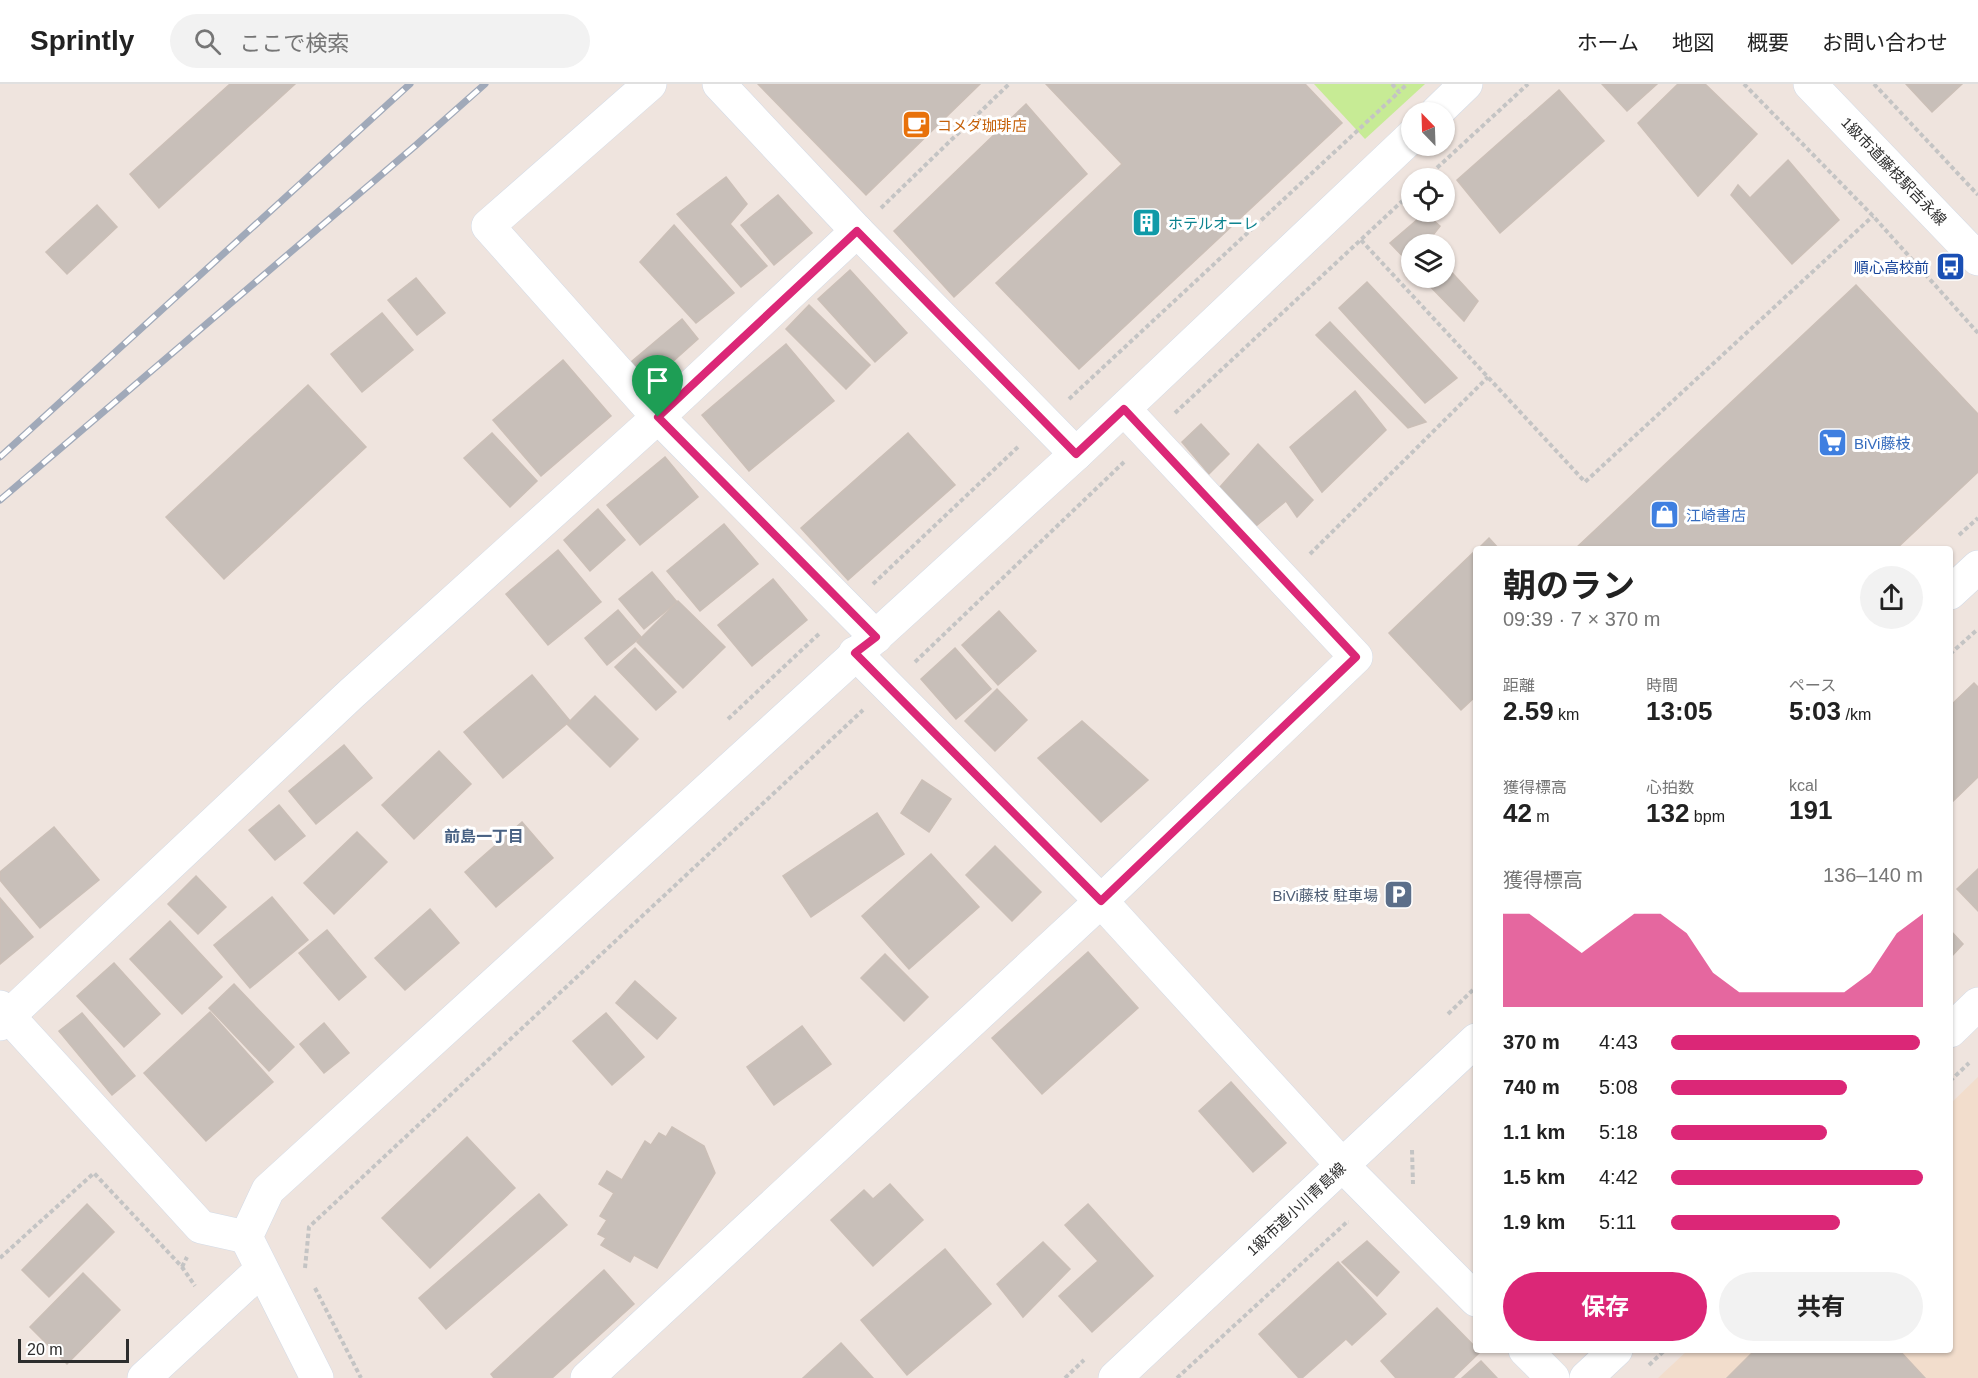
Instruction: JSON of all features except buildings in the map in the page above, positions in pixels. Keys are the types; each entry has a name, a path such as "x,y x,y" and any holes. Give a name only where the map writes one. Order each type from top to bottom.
{"street":[{"path":"650,84 488,226 658,417 847,608 889,686 1101,901 1343,1166 1473,1297"},
{"path":"719,84 857,231 1076,454"},
{"path":"1447,102 1466,84"},
{"name":"1級市道藤枝駅吉永線","path":"1810,84 1978,259"},
{"path":"317,1378 246,1237 268,1190 1076,454 1401,146"},
{"path":"246,1237 201,1227 3,1016 351,694 658,417 857,231"},
{"path":"587,1378 1101,901 1356,657 1124,409"},
{"path":"1953,590 1978,567"},
{"path":"1953,1028 1978,1004"},
{"name":"1級市道小川青島線","path":"1115,1378 1473,1043"},
{"path":"144,1378 261,1270"},
{"path":"1528,1353 1553,1378"},
{"path":"1587,1378 1613,1353"}],"path":[{"path":"857,231 1009,84"},
{"path":"1392,84 1399,92"},
{"path":"847,608 1407,84"},
{"path":"1437,168 1527,84"},
{"path":"1744,84 1873,216 1978,333"},
{"path":"1874,84 1978,195"},
{"path":"309,1276 304,1266 309,1227 889,686 1401,202"},
{"path":"1361,240 1585,482 1873,216"},
{"path":"1284,580 1488,377"},
{"path":"1953,651 1978,629"},
{"path":"1953,1078 1971,1061"},
{"path":"1413,1189 1412,1150 1420,1142"},
{"path":"0,1258 94,1173 182,1267 214,1313"},
{"path":"1177,1378 1347,1222 1355,1222"},
{"path":"314,1286 361,1378"}],"shaded area":[{"path":"1978,1077 1978,1378 1658,1378 1685,1353 1953,1353 1953,1101"}],"green space":[{"path":"1314,84 1425,84 1405,102 1401,102 1401,106 1365,139"}],"railway":[{"path":"0,457 410,84"},
{"path":"0,500 485,84"}],"place":[{"name":"コメダ珈琲店","path":"916,125"},
{"name":"ホテルオーレ","path":"1147,223"},
{"name":"順心高校前","path":"1950,267"},
{"name":"BiVi藤枝","path":"1833,443"},
{"name":"江崎書店","path":"1665,515"},
{"name":"BiVi藤枝 駐車場","path":"1399,895"}],"district":[{"name":"前島一丁目","path":"484,836"}],"route":[{"path":"857,231 1076,454 1124,409 1356,657 1101,901 855,653 876,637 658,417 857,231"}]}
